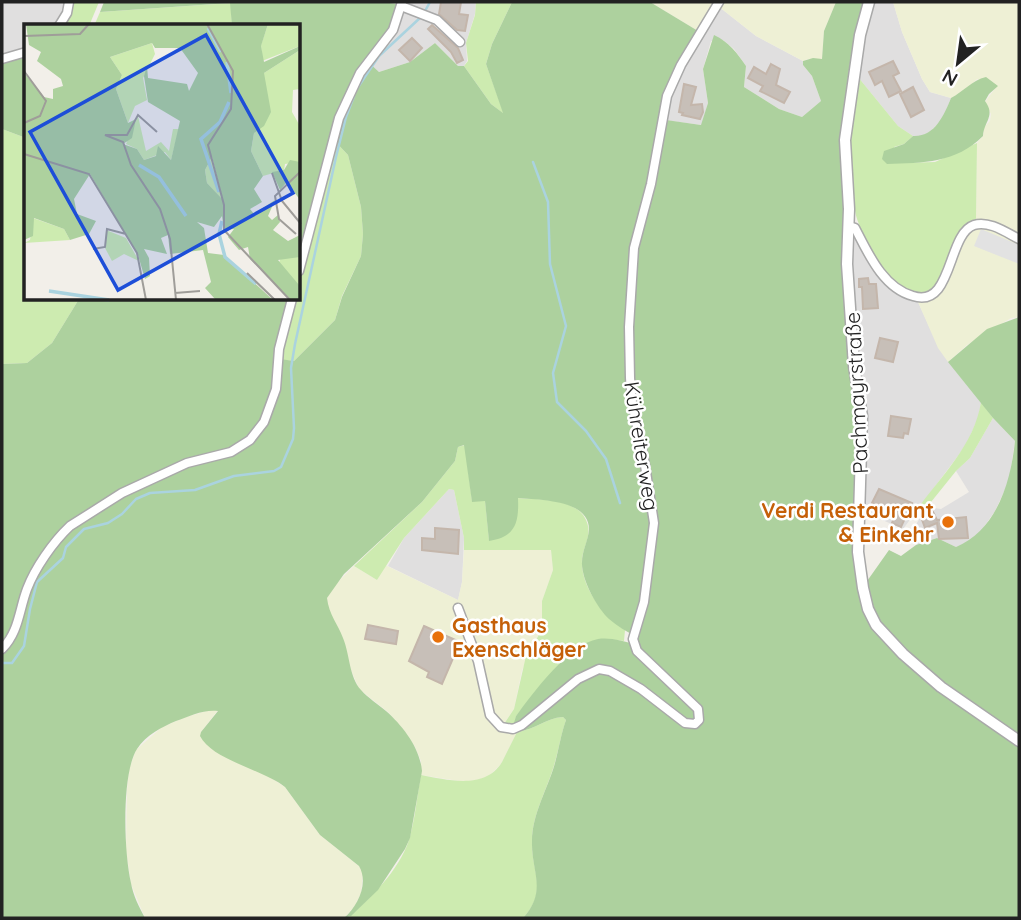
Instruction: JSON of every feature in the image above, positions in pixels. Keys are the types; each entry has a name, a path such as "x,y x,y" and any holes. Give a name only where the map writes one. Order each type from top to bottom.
{"street":[{"path":"60,24 67,13 69,2"},
{"name":"Kühreiterweg","path":"458,608 478,661 490,715 500,727 513,729 522,725 578,679 599,669 610,671 641,689 685,723 695,724 699,720 698,709 637,651 633,643 644,602 654,523 645,459 632,402 629,327 634,248 651,184 667,96 681,65 719,2"},
{"name":"Pachmayrstraße","path":"869,2 860,35 845,140 849,226 847,264 854,366 862,416 858,552 868,609 890,641 920,670 1019,741"},
{"path":"301,263 339,118 360,73 393,30 401,4 445,26 460,42"},
{"path":"2,59 24,53"},
{"path":"849,226 855,228 888,280 908,295 918,298 926,298 932,294 943,281 960,239 969,227 975,224 989,225 1019,239"},
{"path":"2,649 16,628 33,577 61,534 70,526 122,493 187,463 231,452 250,440 269,411 276,389 279,349 291,301"}],"shaded area":[{"path":"2,2 67,2 57,24 24,24 24,51 4,56"},
{"path":"404,2 476,2 466,43 467,61 464,66 458,66 435,43 410,62 379,72 368,62 398,25 404,11 419,14 447,29 450,25 435,15 407,6"},
{"path":"873,2 893,2 902,32 922,79 930,92 951,98 943,118 922,136 913,136 898,126 858,77 862,44"},
{"path":"718,6 756,36 803,61 821,101 802,117 779,109 744,87 746,66 734,49 723,40 711,41 703,69 708,103 702,125 663,120 674,81"},
{"path":"981,229 1019,245 1019,264 974,246"},
{"path":"853,236 875,269 899,293 918,302 939,348 981,402 979,416 966,445 903,529 864,512 866,429 850,246"},
{"path":"993,418 1015,441 1009,481 995,511 970,541 956,547 937,538 916,545 912,535 921,516 934,508 941,509 969,492 956,471 970,458"},
{"path":"449,489 454,490 464,538 462,582 458,600 388,566 404,538"}],"green space":[{"path":"72,2 99,2 90,24 63,24"},
{"path":"104,2 398,4 392,27 366,60 379,72 410,62 435,43 458,66 464,66 491,104 503,113 486,64 492,44 512,2 650,2 698,31 659,119 701,125 708,103 703,69 714,35 728,44 746,66 744,87 779,109 802,117 821,101 803,61 822,59 824,31 836,2 864,2 849,68 842,136 857,407 855,571 858,585 865,584 889,550 901,556 916,545 937,538 956,547 982,529 992,517 1010,472 1015,441 948,362 987,329 1019,317 1019,918 523,918 531,908 537,890 532,852 535,821 555,763 566,720 563,717 557,718 517,732 514,723 516,716 552,671 575,650 598,639 636,644 636,636 622,629 604,614 587,585 582,562 589,530 587,520 581,512 561,503 518,498 518,514 514,527 505,536 489,541 485,501 472,502 464,445 458,447 455,461 422,502 344,574 327,598 357,685 404,731 421,762 422,771 410,838 378,890 351,916 344,918 354,907 360,894 363,880 359,866 320,835 285,787 215,752 206,744 200,736 201,732 218,711 208,711 176,721 155,732 137,749 132,761 126,795 127,853 133,892 145,918 2,918 2,364 27,363 52,343 78,301 287,301 273,358 294,361 335,320 342,297 361,256 361,207 348,155 331,137 301,248 301,24 232,24 230,3 100,12"},
{"path":"476,2 512,2 492,44 486,64 504,114 491,104 464,66 468,61 466,43 475,15"},
{"path":"650,2 716,2 698,31"},
{"path":"721,2 836,2 824,31 822,60 803,61 756,36 718,6"},
{"path":"893,2 1019,2 1019,235 986,220 976,219 977,143 983,136 984,127 990,121 991,114 985,102 997,86 977,79 964,92 951,98 930,92 902,32"},
{"path":"231,3 232,24 95,24 100,12"},
{"path":"24,56 24,137 2,129 2,63"},
{"path":"858,77 898,126 913,136 904,144 894,147 903,163 935,162 977,143 976,219 960,234 942,278 927,293 911,292 888,276 874,256 857,220 850,160 851,127"},
{"path":"986,77 998,86 985,101 989,115 983,136 973,145 962,152 926,162 887,164 882,159 884,151 933,129 942,118 951,98"},
{"path":"2,129 24,137 24,301 78,301 52,343 27,363 2,364"},
{"path":"330,136 348,155 361,207 361,256 342,296 335,320 294,361 273,359 288,301 301,301 301,247"},
{"path":"977,227 986,227 1019,242 1019,317 1011,318 967,345 948,362 938,348 918,302 930,300 939,293 960,245 970,231"},
{"path":"981,402 993,418 970,458 927,507 913,515 963,448 971,434"},
{"path":"465,445 472,501 485,500 489,540 503,535 512,526 517,513 517,498 559,502 578,510 589,531 582,558 586,583 603,610 625,630 624,641 596,642 584,646 564,660 516,716 515,725 504,724 514,709 526,656 542,630 542,601 553,570 551,550 464,550 454,490 449,489 404,538 377,580 354,566 422,502 455,461 458,447"},
{"path":"551,549 553,570 542,601 542,630 522,670 514,709 504,724 493,713 476,644 461,607 491,724 500,731 517,732 501,764 489,776 475,781 421,775 421,761 403,729 388,712 359,689 342,636 328,612 327,598 333,587 354,566 377,580 385,565 458,600 464,550"},
{"path":"210,710 218,710 201,732 285,787 320,835 363,872 361,893 355,906 344,918 145,918 131,884 126,850 129,769 136,750 162,727"},
{"path":"563,717 566,720 533,831 532,852 537,890 531,908 523,918 348,918 383,883 404,852 413,824 421,775 465,781 486,777 502,762 517,732"}],"building":[{"path":"441,2 461,2 459,14 468,15 465,31 457,30 439,14"},
{"path":"432,25 458,48 463,60 457,63 451,52 428,29"},
{"path":"412,38 422,48 410,61 399,50"},
{"path":"893,61 899,73 893,76 901,91 889,97 882,81 875,85 869,72"},
{"path":"771,64 780,69 776,85 790,92 784,103 760,91 763,86 748,78 754,67 766,74"},
{"path":"684,84 696,87 691,105 702,104 700,119 679,112"},
{"path":"913,87 924,110 911,117 900,94"},
{"path":"868,278 869,284 876,284 878,308 863,309 859,279"},
{"path":"880,338 898,342 893,362 875,358"},
{"path":"891,416 911,419 908,434 904,433 903,438 888,436"},
{"path":"879,489 912,503 901,527 892,523 894,518 878,511 880,506 872,503"},
{"path":"932,510 937,520 966,517 968,538 939,539 937,523 925,528 921,517"},
{"path":"435,528 459,530 458,554 422,550 422,538 435,539"},
{"path":"368,625 398,631 396,644 365,639"},
{"path":"424,626 460,642 442,684 427,677 429,672 409,661"}],"waterway":[{"path":"425,11 430,2"},
{"path":"356,90 379,56 421,17"},
{"path":"2,663 12,663 24,646 37,582 63,558 66,547 84,529 108,523 122,514 136,499 150,493 195,490 234,476 274,471 281,467 293,439 291,368 295,344 336,157 354,96"},
{"path":"533,162 548,202 550,264 566,326 553,373 557,402 586,431 606,459 620,503"}],"place":[{"name":"Verdi Restaurant & Einkehr","path":"948,522"},
{"name":"Gasthaus Exenschläger","path":"438,637"}]}
